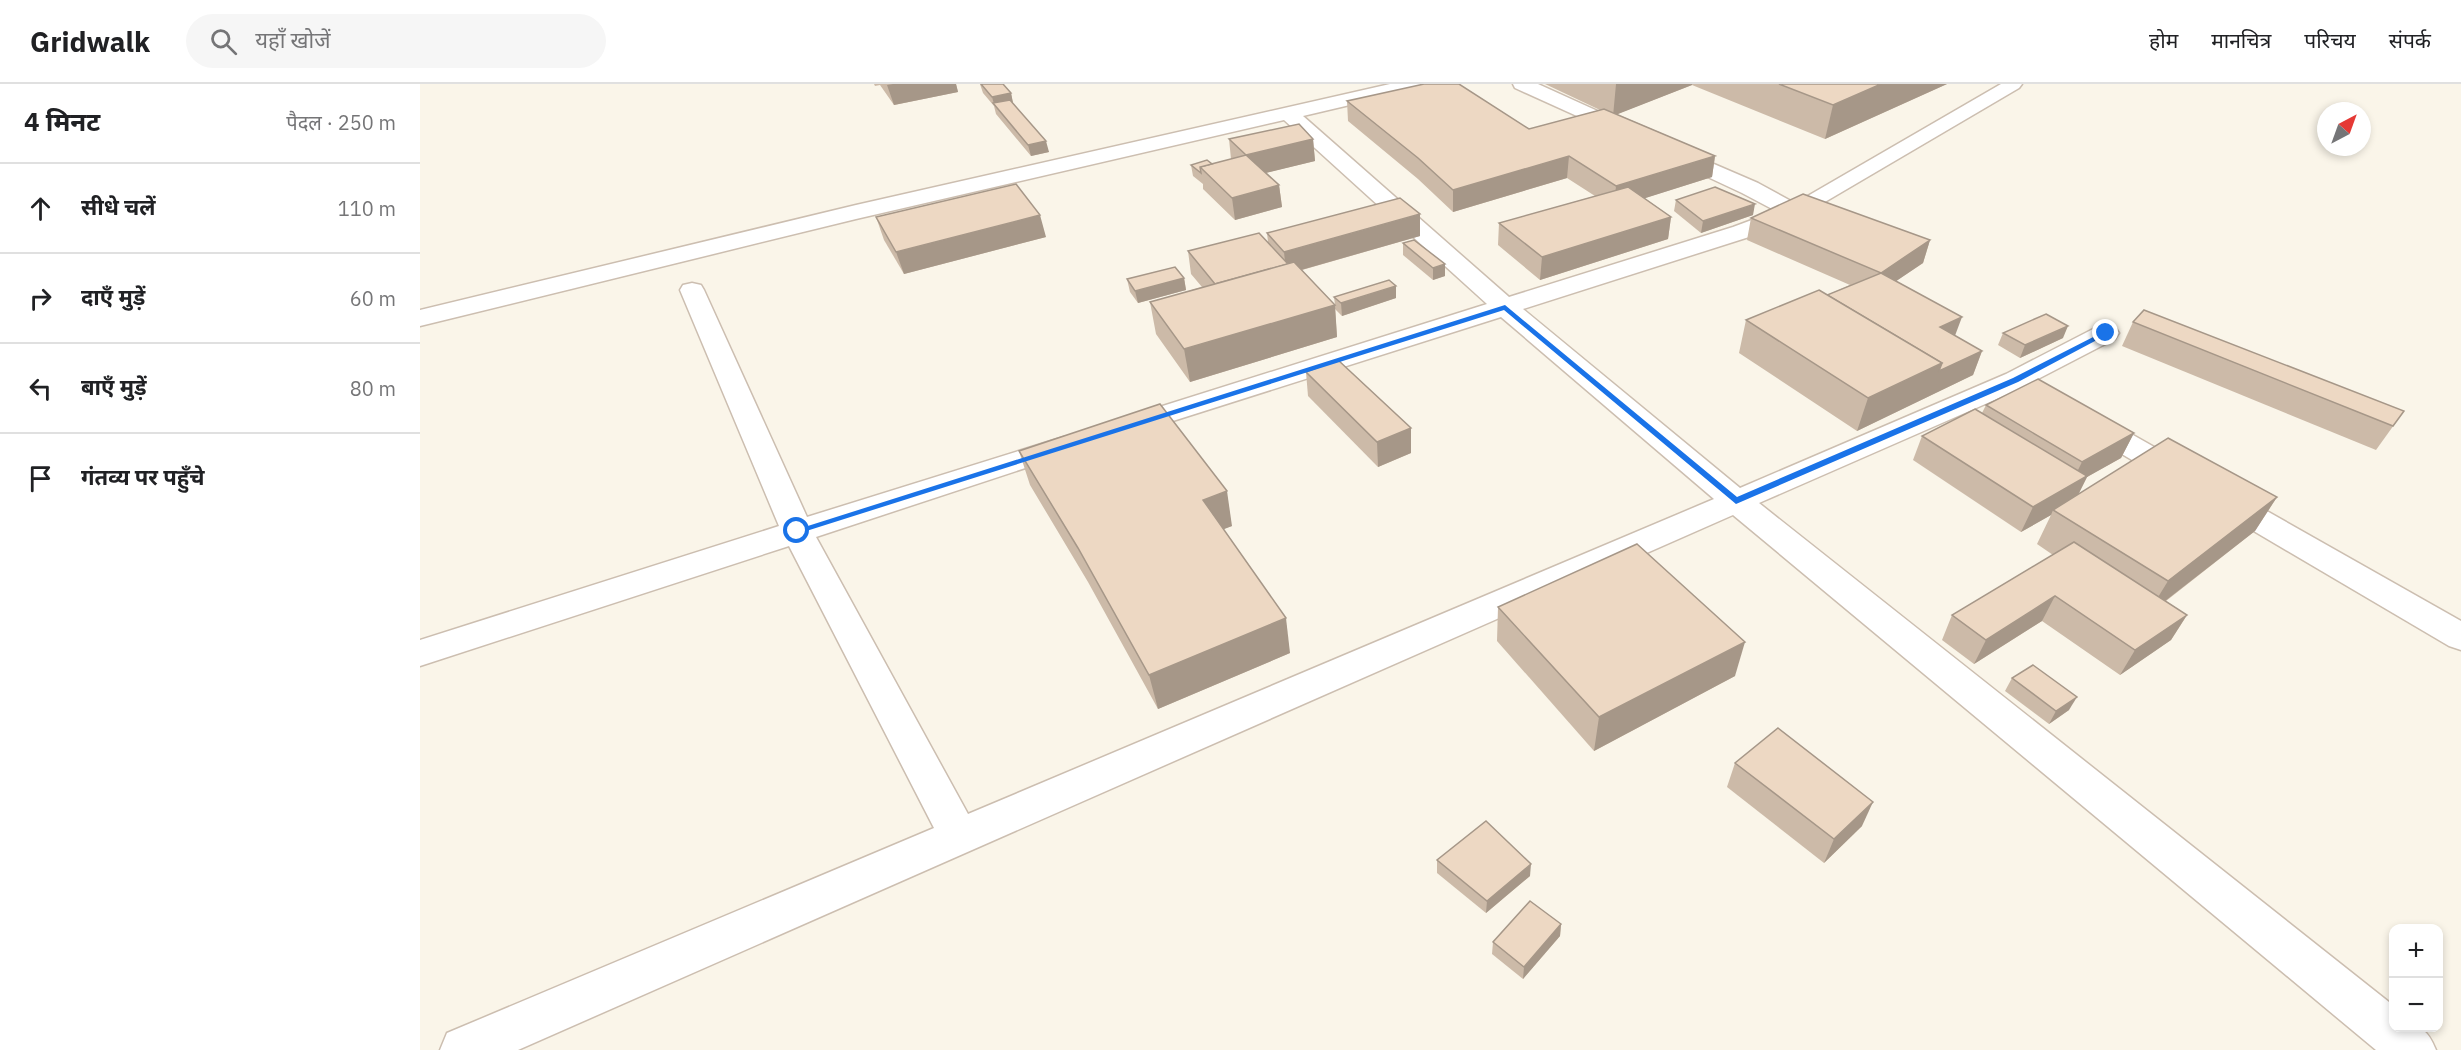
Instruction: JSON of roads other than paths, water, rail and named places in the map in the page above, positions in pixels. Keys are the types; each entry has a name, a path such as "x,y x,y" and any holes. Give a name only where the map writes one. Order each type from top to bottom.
{"street":[{"path":"420,318 856,212 1415,84"},
{"path":"1522,84 1750,188 1794,212"},
{"path":"1287,112 1505,307 1736,501 2412,1050"},
{"path":"420,653 1741,232 1794,212"},
{"path":"692,290 797,531 959,837"},
{"path":"464,1050 2016,380 2106,333"},
{"path":"2016,380 2461,637"}],"lane":[{"path":"1794,212 2013,84"}]}
